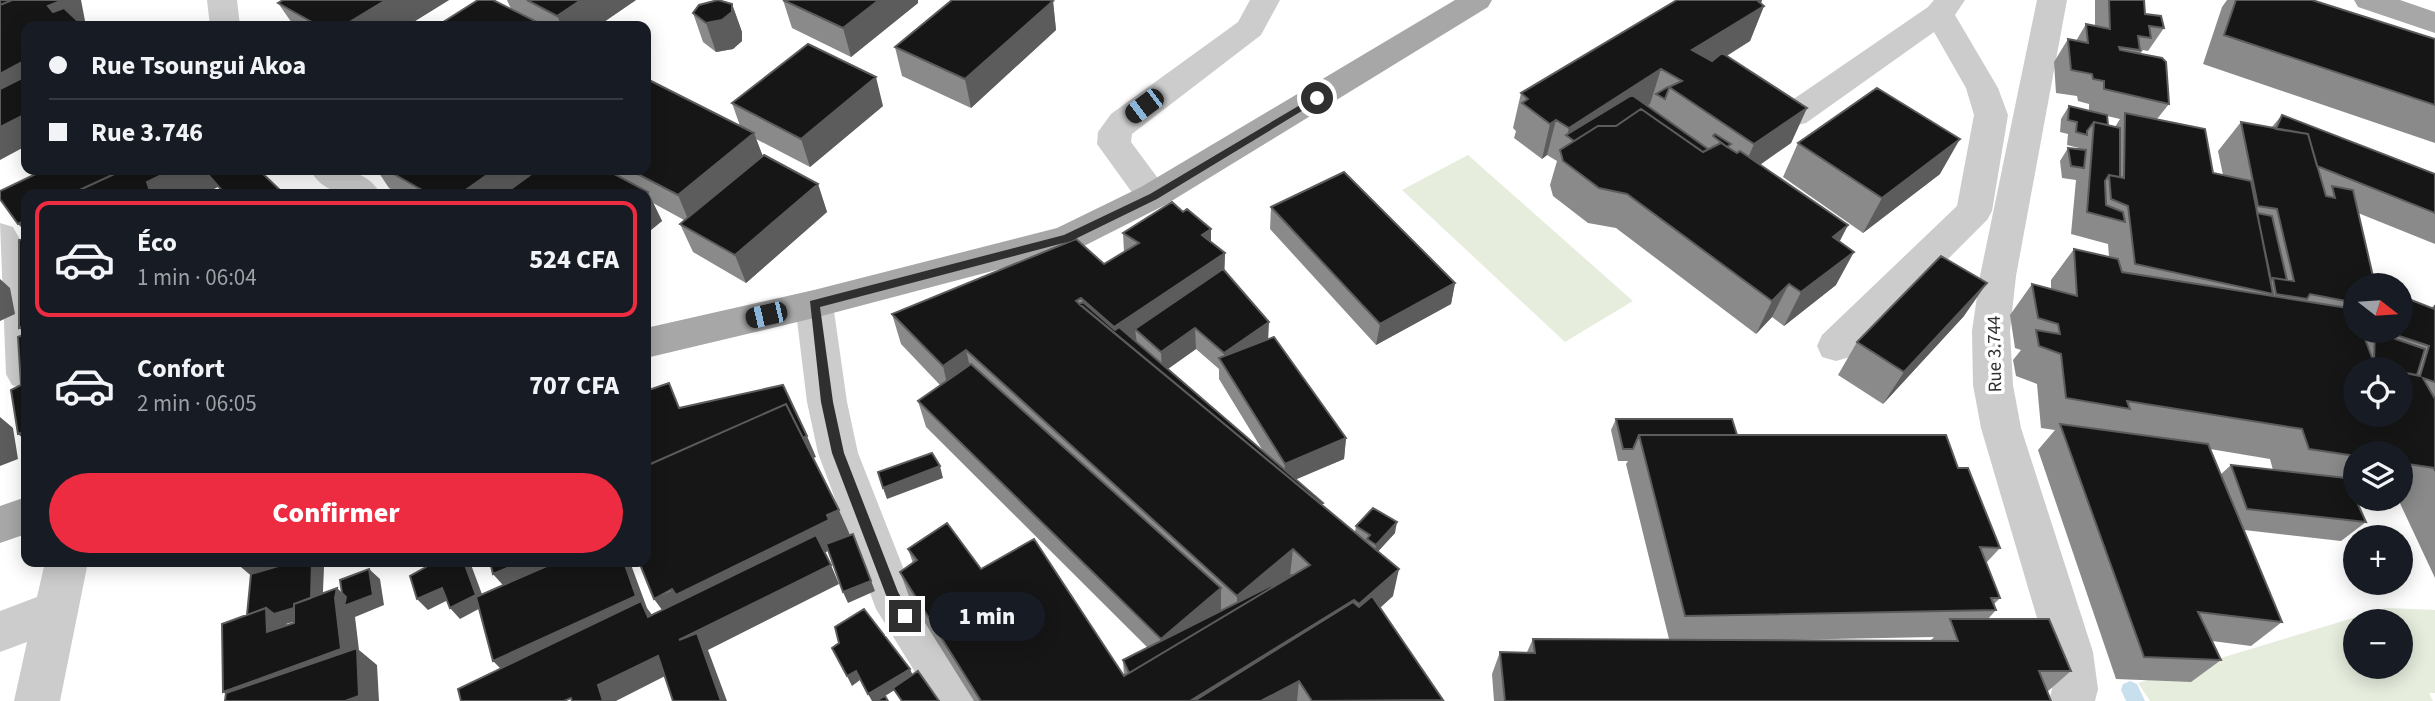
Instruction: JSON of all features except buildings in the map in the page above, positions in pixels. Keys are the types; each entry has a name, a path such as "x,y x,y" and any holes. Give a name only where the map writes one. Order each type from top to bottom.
{"main road":[{"path":"651,342 814,304 1067,239 1153,196 1477,0"},
{"path":"2368,0 2435,23"},
{"path":"0,524 21,517"}],"street":[{"path":"222,0 224,21"},
{"path":"1153,196 1114,144 1115,132 1123,122 1250,27 1265,0"},
{"name":"Rue 3.744","path":"2052,0 1998,276 1991,331 1993,385 2001,428 2070,652 2075,689 2072,701"},
{"path":"1794,115 1944,7 1982,88 1991,114 1974,211 1836,346"},
{"path":"334,175 356,189"},
{"path":"0,236 21,273"},
{"path":"814,304 827,402 838,453 892,595 959,701"},
{"path":"37,701 65,567"},
{"path":"0,632 56,610"}],"green space":[{"path":"1468,155 1633,301 1565,342 1402,190"},
{"path":"2413,609 2435,610 2435,693 2429,693 2433,701 2150,701 2138,683 2343,621 2343,679 2413,679"}],"waterway":[{"path":"2130,690 2136,701"}],"route":[{"path":"905,616 892,595 838,453 827,402 814,304 1067,239 1153,196 1317,98"}]}
